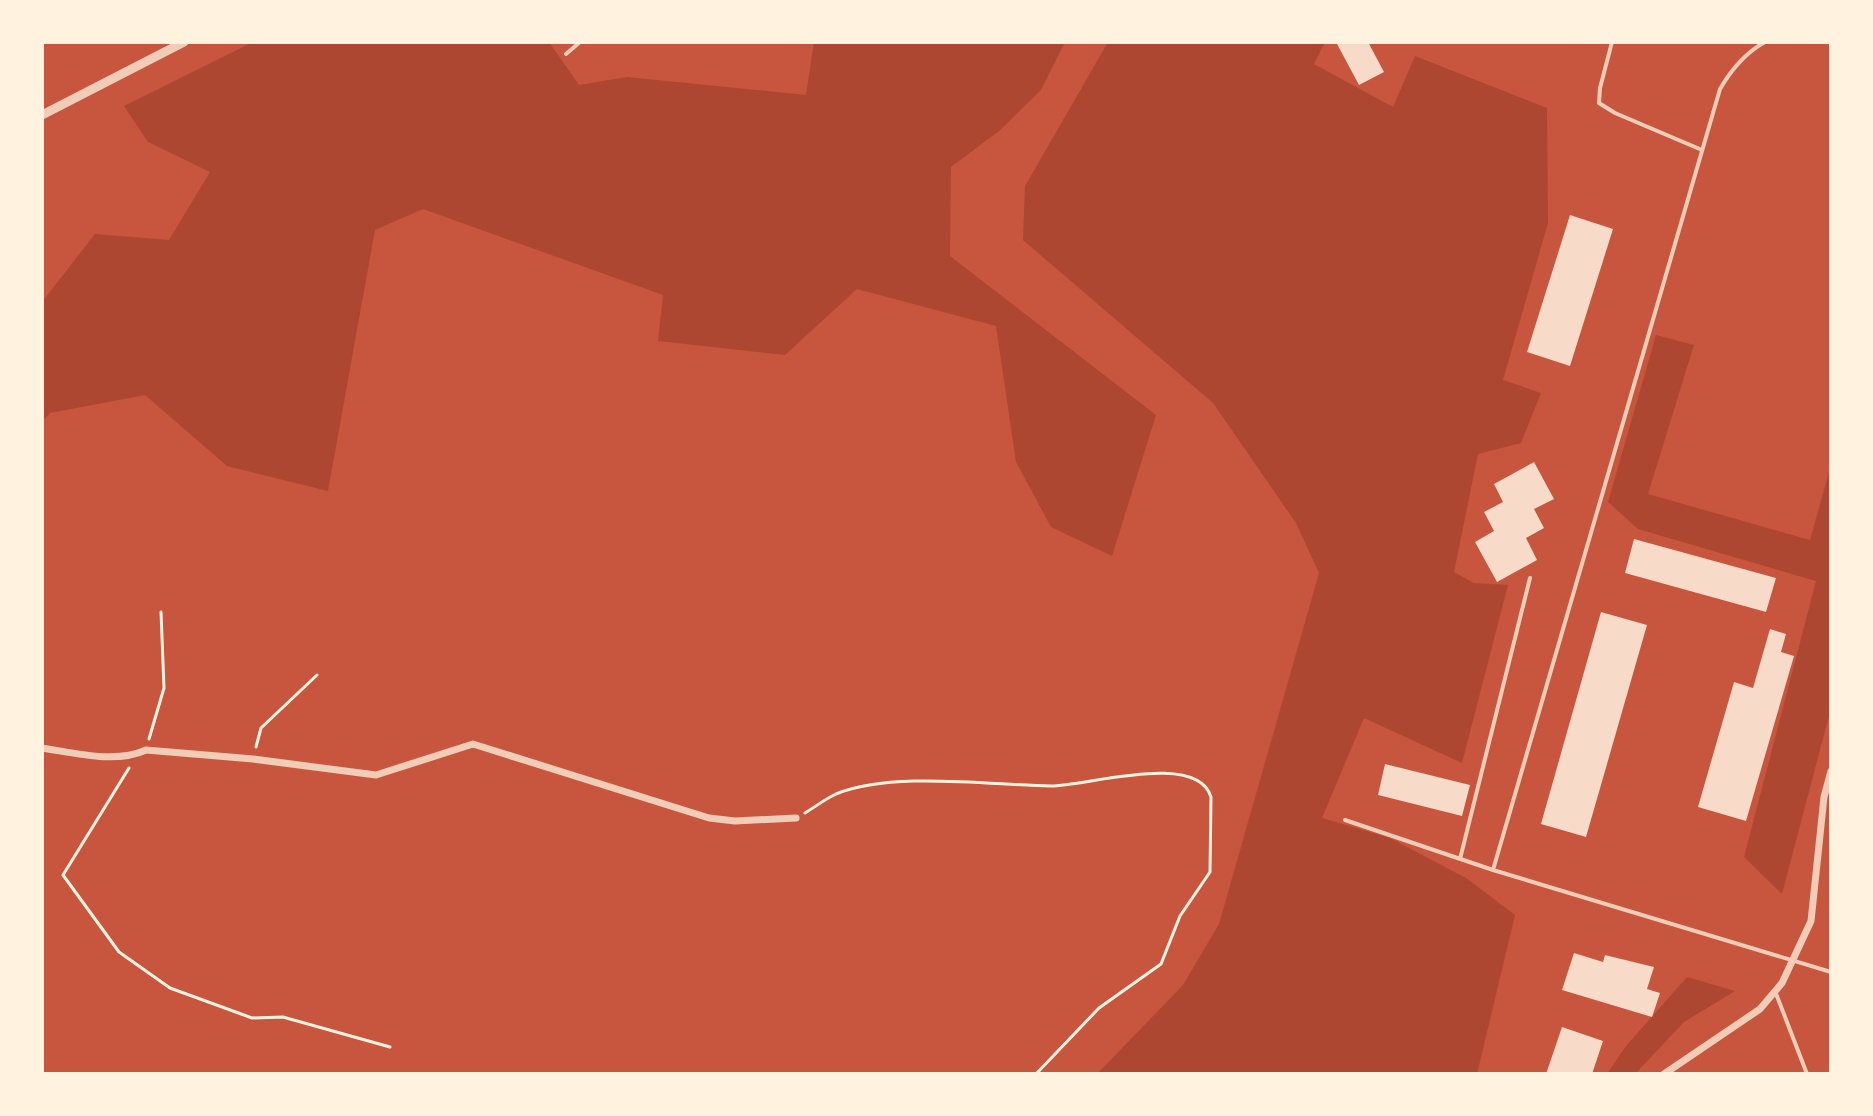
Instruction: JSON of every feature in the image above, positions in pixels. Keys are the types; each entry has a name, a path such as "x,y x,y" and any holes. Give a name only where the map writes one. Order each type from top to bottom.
{"street":[{"path":"42,115 180,43"},
{"path":"42,748 105,757 137,754 146,750 253,759 376,775 473,744 709,818 735,821 796,818"},
{"path":"1664,1074 1760,1009 1793,961 1811,921 1824,797 1831,771"}],"lane":[{"path":"566,54 580,42"},
{"path":"1612,42 1599,103 1702,150"},
{"path":"1493,870 1720,89 1732,69 1754,47 1765,42"},
{"path":"1460,859 1530,578"},
{"path":"1345,820 1493,870 1831,972"},
{"path":"1775,991 1807,1074"}],"path":[{"path":"146,750 164,688 161,612"},
{"path":"253,759 261,728 317,675"},
{"path":"137,754 63,875 119,952 170,988 252,1018 283,1017 390,1047"},
{"path":"796,818 836,794 898,783 998,782 1052,786 1081,784 1125,774 1199,779 1208,787 1211,797 1210,872 1180,916 1161,964 1099,1008 1036,1074"}],"shaded area":[{"path":"253,42 549,42 579,85 627,77 806,95 814,42 1065,42 1041,90 999,131 951,167 950,256 1156,415 1112,556 1051,527 1016,462 996,326 857,289 785,355 658,341 663,295 423,209 375,230 328,491 227,466 145,395 50,413 42,422 42,302 95,234 169,240 210,172 148,142 124,106"},
{"path":"1108,42 1325,42 1314,64 1393,107 1415,56 1547,108 1548,223 1503,380 1541,393 1521,443 1478,454 1454,572 1474,583 1508,585 1462,763 1364,718 1322,818 1390,838 1466,878 1515,915 1477,1074 1097,1074 1183,985 1219,924 1319,573 1296,523 1213,403 1023,240 1025,186"},
{"path":"1656,335 1694,345 1648,494 1810,540 1831,465 1831,708 1782,894 1744,857 1816,581 1638,529 1608,502"},
{"path":"1687,977 1735,991 1684,1022 1635,1074 1607,1074 1626,1046"}],"building":[{"path":"1368,42 1384,72 1359,85 1337,44"},
{"path":"1570,215 1613,229 1570,366 1527,352"},
{"path":"1534,462 1554,499 1534,509 1544,528 1526,538 1537,560 1497,582 1475,542 1494,531 1484,512 1503,502 1494,484"},
{"path":"1634,539 1776,578 1766,612 1625,573"},
{"path":"1601,612 1647,625 1586,837 1541,824"},
{"path":"1770,629 1786,634 1781,652 1794,656 1746,821 1698,807 1734,682 1753,688"},
{"path":"1385,764 1470,785 1462,816 1378,795"},
{"path":"1574,953 1603,962 1605,955 1654,967 1647,989 1660,993 1652,1017 1562,990"},
{"path":"1562,1027 1603,1041 1592,1074 1546,1074"}]}
